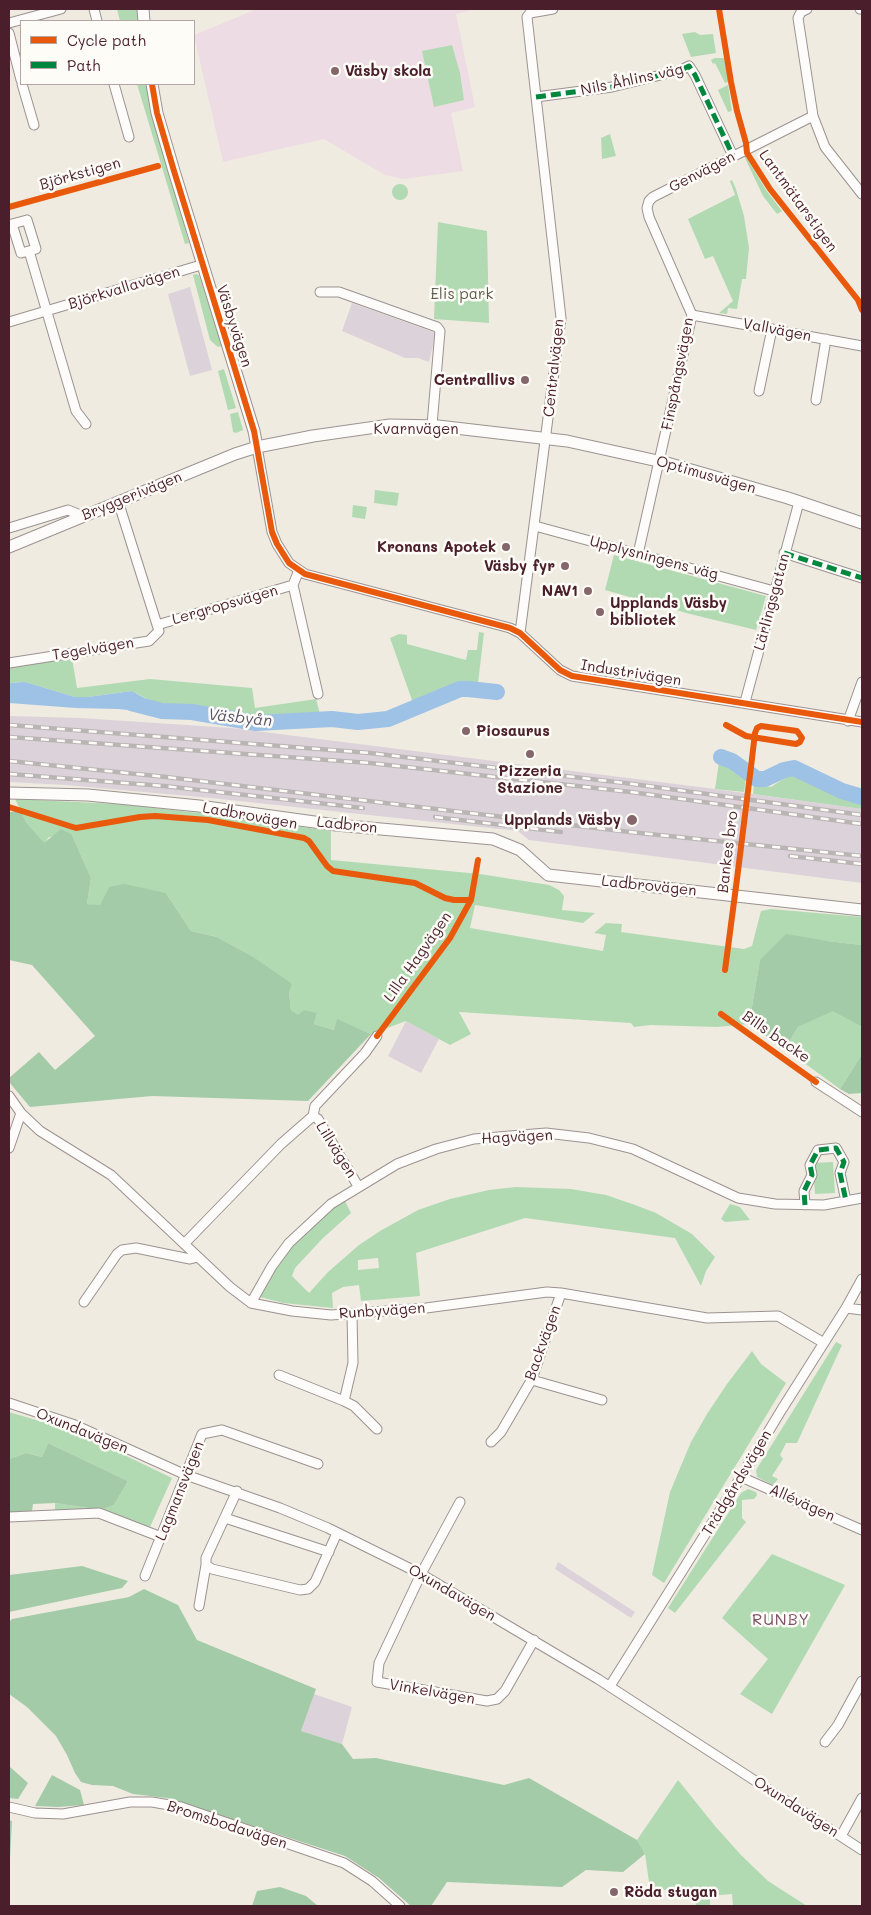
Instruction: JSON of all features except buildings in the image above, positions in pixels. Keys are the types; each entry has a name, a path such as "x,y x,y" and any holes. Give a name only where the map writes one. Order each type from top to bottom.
{"street":[{"path":"20,20 61,9"},
{"name":"Centralvägen","path":"520,633 561,318 527,17 530,13 553,9"},
{"path":"807,9 801,12 798,18 813,116 825,146 862,194"},
{"path":"9,33 20,76"},
{"name":"Nils Åhlins väg","path":"536,97 612,87 682,70 689,66 695,74 733,156"},
{"path":"22,85 34,125"},
{"path":"114,85 129,137"},
{"name":"Väsbyvägen","path":"152,85 162,131 201,265 254,431 272,532 277,544 289,562 299,570"},
{"name":"Genvägen","path":"648,205 653,197 813,116"},
{"name":"Finspångsvägen","path":"638,554 692,315 649,217 648,205"},
{"name":"Björkvallavägen","path":"29,251 76,411 86,424"},
{"name":"Björkvallavägen","path":"9,322 201,265"},
{"path":"320,292 338,292 437,327 440,331 432,425"},
{"name":"Vallvägen","path":"692,315 862,346"},
{"path":"759,391 772,329"},
{"path":"816,400 826,340"},
{"name":"Kvarnvägen","path":"257,447 390,425 432,425 546,438"},
{"name":"Optimusvägen","path":"546,438 659,462 799,502 862,523"},
{"name":"Bryggerivägen","path":"9,547 118,501 257,447"},
{"path":"118,501 157,625"},
{"name":"Lärlingsgatan","path":"744,702 799,502"},
{"path":"9,528 68,510 83,516"},
{"name":"Upplysningens väg","path":"535,526 774,590"},
{"path":"784,553 862,578"},
{"path":"299,570 293,585 318,694"},
{"name":"Industrivägen","path":"299,570 305,574 510,628 520,633 560,670 572,676 862,722"},
{"name":"Lergropsvägen","path":"157,625 293,585"},
{"name":"Tegelvägen","path":"9,663 150,640 158,631 157,625"},
{"path":"848,721 862,682"},
{"name":"Ladbron","path":"9,793 88,795 199,806 336,825 492,839 506,843"},
{"name":"Ladbrovägen","path":"506,843 520,850 548,875 862,910"},
{"path":"184,1244 281,1144 313,1116 315,1106 365,1053 377,1036"},
{"name":"Bills backe","path":"816,1082 862,1112"},
{"name":"Runbyvägen","path":"9,1096 21,1113 40,1131 111,1175 241,1297 251,1302 292,1311 331,1315 426,1308 546,1292 561,1293 707,1318 778,1316 824,1343"},
{"path":"9,1148 21,1113"},
{"name":"Lillvägen","path":"313,1116 318,1119 358,1186"},
{"name":"Hagvägen","path":"251,1302 272,1266 289,1243 331,1204 397,1164 436,1149 474,1139 546,1133 589,1138 633,1149 738,1198 775,1204 824,1205 862,1198"},
{"path":"805,1205 804,1191 812,1175 810,1166 818,1150 836,1148 844,1162 840,1173 846,1201"},
{"path":"84,1302 117,1254 122,1250 136,1248 190,1259 198,1257"},
{"name":"Trädgårdsvägen","path":"610,1686 741,1478 862,1279"},
{"name":"Backvägen","path":"491,1442 501,1432 532,1380 561,1293"},
{"path":"846,1308 862,1310"},
{"path":"344,1401 353,1363 352,1314"},
{"path":"279,1376 354,1406 377,1428"},
{"path":"532,1380 602,1400"},
{"name":"Oxundavägen","path":"9,1403 75,1425 186,1475 237,1491 280,1508 338,1533 421,1574 610,1686 862,1850"},
{"name":"Lagmansvägen","path":"145,1576 202,1434 222,1430 318,1464"},
{"name":"Allévägen","path":"741,1478 862,1530"},
{"path":"199,1606 206,1558 237,1491"},
{"name":"Vinkelvägen","path":"460,1502 421,1574 379,1663 376,1682 487,1701 497,1699 505,1691 534,1640"},
{"path":"9,1517 99,1513 161,1537"},
{"path":"225,1518 329,1552"},
{"path":"206,1565 212,1569 300,1590 308,1589 314,1582 338,1533"},
{"path":"825,1742 838,1725 862,1682"},
{"path":"841,1836 862,1798"},
{"name":"Bromsbodavägen","path":"9,1807 35,1813 63,1814 130,1802 152,1802 181,1807 344,1863 372,1881 400,1906"}],"shaded area":[{"name":"Väsby skola","path":"257,9 477,9 456,14 475,107 451,113 463,171 403,179 385,175 324,139 223,162 195,35"},
{"path":"190,287 212,370 190,376 168,294"},
{"path":"352,303 436,333 429,362 418,358 405,358 342,331"},
{"path":"9,716 80,718 232,728 862,809 862,883 529,840 518,831 211,798 66,785 9,782"},
{"path":"406,1021 439,1039 421,1073 388,1056"},
{"path":"558,1562 635,1612 631,1618 555,1569"},
{"path":"314,1694 352,1707 342,1744 301,1731"}],"green space":[{"path":"117,9 138,9 139,20 120,20"},
{"path":"695,32 700,35 713,34 716,53 691,57 682,34"},
{"path":"452,45 460,73 464,100 434,107 422,51"},
{"path":"724,58 728,82 725,83 715,63 713,64 711,60"},
{"path":"137,85 146,85 189,243 185,244"},
{"path":"728,85 732,111 728,112 718,90"},
{"path":"610,134 616,156 602,159 601,138"},
{"path":"745,155 766,190 782,211 777,214 763,196"},
{"path":"732,180 744,216 749,248 746,279 742,279 737,309 728,308 727,314 719,313 733,301 713,256 705,259 688,219 735,195 730,181"},
{"path":"400,184 408,192 400,200 392,192"},
{"name":"Elis park","path":"438,222 487,231 489,323 434,319"},
{"path":"193,275 199,275 222,346 218,347 210,340"},
{"path":"224,369 236,408 228,410 218,371"},
{"path":"238,412 243,430 236,433 233,432 230,414"},
{"path":"375,490 399,493 397,506 374,503"},
{"path":"353,505 367,507 365,519 352,517"},
{"path":"614,555 766,596 756,630 605,590"},
{"path":"479,632 484,633 478,683 453,684 413,703 390,638 399,634 407,635 407,644 466,660 468,650 477,650"},
{"path":"72,658 77,688 150,679 252,688 255,708 316,699 320,714 256,719 192,708 162,707 132,691 75,697 25,682 9,683 9,668"},
{"path":"719,762 746,778 744,792 715,789"},
{"path":"795,775 838,797 862,804 862,809 753,794 754,784 771,787 788,776"},
{"path":"15,799 119,804 331,831 331,860 480,874 549,885 559,890 564,896 562,910 595,913 583,923 475,905 470,928 603,951 606,935 594,933 606,923 622,924 621,932 744,949 752,946 761,911 771,909 862,917 862,945 827,941 760,960 749,1024 717,1027 650,1025 634,1027 631,1023 459,1012 471,1034 450,1045 406,1021 371,1034 338,1020 334,1030 314,1024 317,1013 298,1016 291,1010 289,992 268,968 252,956 217,937 191,931 166,893 109,887 100,906 87,904 91,878 72,835 49,837 44,844 26,822"},
{"path":"21,811 26,822 44,843 61,829 72,835 91,878 87,904 100,905 109,887 124,884 166,893 191,931 217,937 252,956 292,984 289,992 291,1010 298,1015 304,1010 317,1013 314,1024 334,1030 337,1019 371,1034 308,1101 152,1096 30,1107 9,1082 9,1078 39,1052 55,1070 95,1036 32,965 9,960 9,812"},
{"path":"786,934 862,945 862,1027 833,1011 798,1027 785,1049 749,1024 760,960"},
{"path":"833,1010 862,1027 862,1054 840,1089 785,1049 798,1027"},
{"path":"862,1054 862,1093 849,1094 840,1089"},
{"path":"833,1162 835,1193 815,1194 813,1163"},
{"path":"516,1187 571,1189 606,1195 656,1213 692,1234 715,1257 706,1271 701,1286 675,1238 525,1218 416,1253 420,1296 361,1301 359,1285 343,1287 332,1293 333,1308 283,1303 260,1297 276,1269 292,1247 322,1216 344,1199 351,1213 323,1238 295,1268 292,1276 309,1293 328,1272 359,1245 380,1231 418,1210 450,1199 489,1190","holes":["378,1258 379,1268 358,1270 358,1260"]},
{"path":"730,1204 740,1207 750,1220 725,1222 721,1219"},
{"path":"836,1342 842,1345 797,1443 786,1443 780,1455 783,1459 772,1476 778,1479 773,1485 757,1477 756,1470"},
{"path":"752,1351 761,1364 786,1383 664,1583 652,1575 670,1492 691,1442 707,1414"},
{"path":"9,1412 53,1425 93,1440 172,1478 150,1527 99,1510 55,1511 55,1503 88,1508 106,1508 114,1505 128,1481 48,1443 42,1457 26,1453 9,1459"},
{"path":"48,1443 128,1481 114,1505 106,1508 88,1508 55,1503 33,1504 32,1512 9,1512 9,1459 26,1453 42,1457"},
{"path":"748,1489 756,1492 757,1495 754,1499 742,1500 742,1518 746,1522 675,1613 668,1608 741,1493"},
{"path":"772,1554 845,1585 772,1714 740,1694 768,1659 722,1618"},
{"path":"82,1566 128,1581 122,1588 9,1612 9,1575"},
{"path":"144,1589 178,1605 197,1640 316,1689 301,1731 342,1744 353,1759 376,1758 504,1785 529,1778 637,1840 645,1854 623,1872 586,1870 562,1887 447,1882 431,1906 411,1906 379,1878 345,1856 167,1798 133,1794 113,1786 92,1785 81,1782 56,1736 27,1707 9,1694 9,1622 12,1619 129,1597"},
{"path":"9,1766 28,1783 18,1799 9,1798"},
{"path":"52,1775 80,1790 84,1805 35,1806"},
{"path":"678,1780 741,1855 768,1881 807,1906 733,1906 732,1894 710,1896 710,1906 697,1906 686,1891 650,1889 645,1854 637,1840"},
{"path":"9,1820 12,1821 9,1878"},
{"path":"280,1887 306,1896 318,1906 252,1906 257,1891"}],"water":[{"path":"25,682 75,697 132,691 153,703 148,712 9,703 9,683"}],"waterway":[{"name":"Väsbyån","path":"131,703 162,711 192,712 256,723 332,719 358,722 388,719 460,689 497,692"},
{"name":"Väsbyån","path":"721,757 732,761 757,779 765,779 784,770 794,768 842,791 862,797"}],"railway":[{"path":"9,725 370,753 633,784 862,815"},
{"path":"9,737 370,763 631,792 862,824"},
{"path":"9,761 166,777 630,832 862,856"},
{"path":"9,774 164,786 363,808"},
{"path":"435,817 561,832"},
{"path":"790,856 862,864"}],"marked path":[{"path":"536,97 612,87 681,70 689,66 733,156"},
{"path":"784,553 862,578"},
{"path":"805,1205 804,1191 812,1175 810,1165 818,1150 836,1148 844,1162 840,1173 846,1201"}],"cycle path":[{"name":"Lantmätarstigen","path":"719,9 731,82 747,153 770,189 858,300 862,310"},
{"path":"152,85 157,113 174,171 254,431 272,532 289,563 305,574 510,628 520,633 560,670 572,676 862,722"},
{"name":"Björkstigen","path":"9,207 158,166"},
{"name":"Bankes bro","path":"725,970 737,879 751,767 755,733 757,728 761,726 797,731 802,738 796,744 746,736 726,725"},
{"path":"9,807 76,828 155,816 208,820 304,838 309,841 327,866 333,871 415,883 445,898 471,900"},
{"name":"Lilla Hagvägen","path":"377,1036 450,938 471,900 478,860"},
{"path":"721,1014 816,1082"}],"place":[{"name":"Väsby skola","path":"335,71"},
{"name":"Centrallivs","path":"525,380"},
{"name":"Kronans Apotek","path":"506,547"},
{"name":"Väsby fyr","path":"565,566"},
{"name":"NAV1","path":"588,591"},
{"name":"Upplands Väsby bibliotek","path":"600,612"},
{"name":"Piosaurus","path":"466,731"},
{"name":"Pizzeria Stazione","path":"530,754"},
{"name":"Upplands Väsby","path":"632,820"},
{"name":"Röda stugan","path":"614,1892"}],"district":[{"name":"RUNBY","path":"781,1620"}]}
